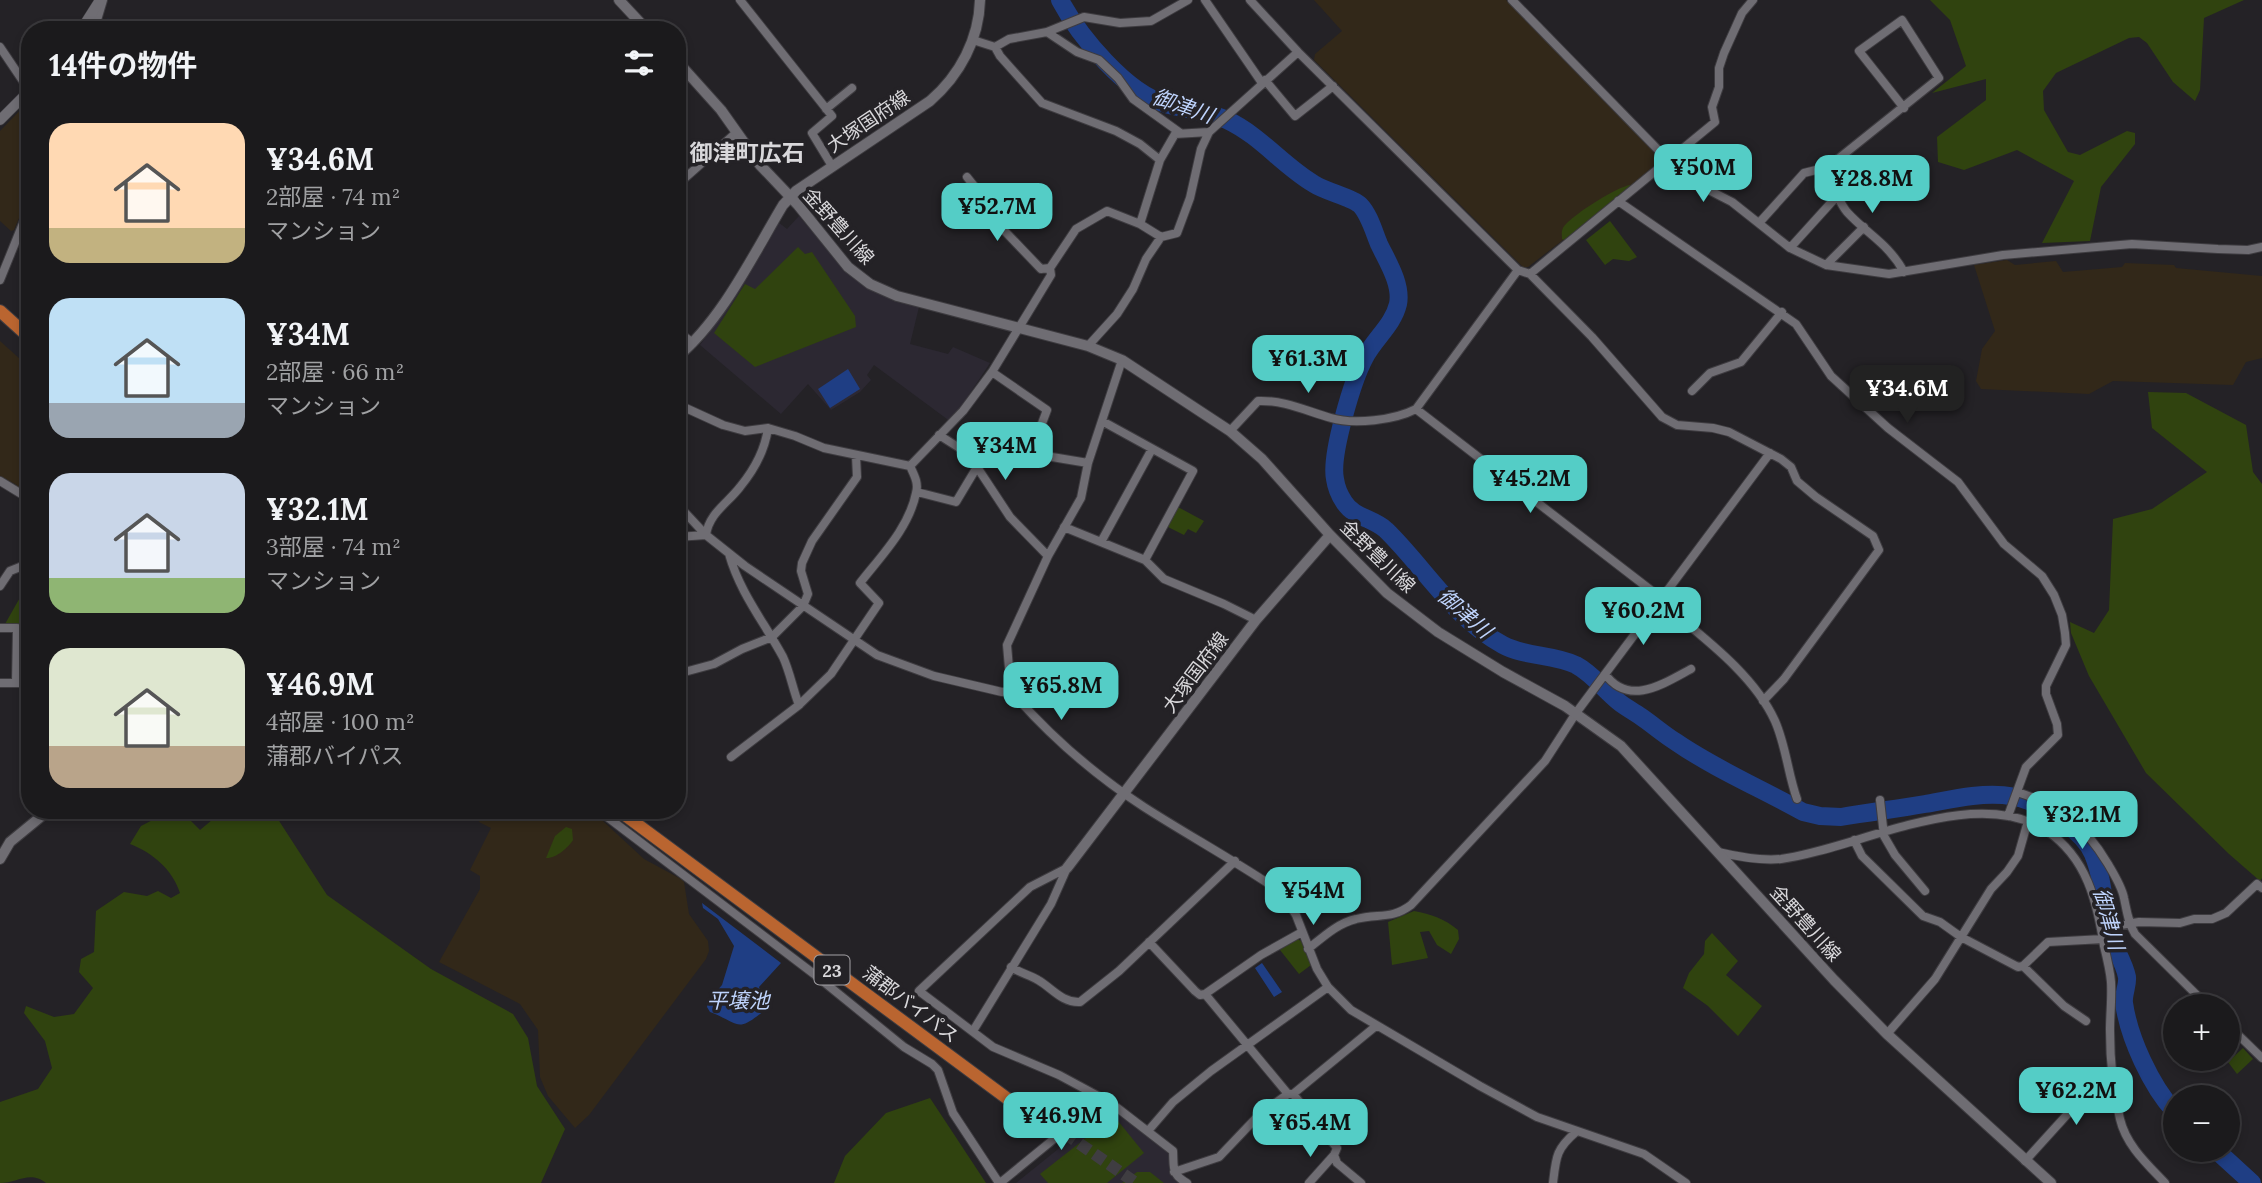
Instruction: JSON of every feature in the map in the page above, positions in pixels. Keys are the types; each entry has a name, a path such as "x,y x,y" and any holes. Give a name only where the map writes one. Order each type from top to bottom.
{"highway":[{"path":"0,305 21,324"},
{"path":"0,311 21,330"},
{"name":"蒲郡バイパス","path":"630,819 1048,1126 639,819"}],"main road":[{"path":"619,0 639,21"},
{"name":"大塚国府線","path":"686,349 716,313 789,197 940,93 956,73 973,40 980,0"},
{"name":"金野豊川線","path":"686,72 737,132 760,165 848,267 870,284 912,300 1088,346 1122,360 1230,431 1262,459 1329,535 1387,593 1438,632 1576,713 1621,746 1834,980 1887,1034 2051,1183"},
{"name":"大塚国府線","path":"1067,868 1256,621 1329,535"},
{"path":"0,859 10,842 38,819"}],"street":[{"path":"87,21 102,0"},
{"path":"96,21 102,0"},
{"path":"740,0 832,116 812,133 832,166"},
{"path":"995,47 1009,39 1047,32 1084,17 1120,23 1143,23 1187,0"},
{"path":"1205,0 1264,82 1295,116 1332,86"},
{"path":"1251,0 1298,52 1518,270 1530,274 1592,337 1662,417 1676,425 1729,432 1770,453 1791,467 1797,481 1816,497 1873,536 1879,550 1784,678 1763,701"},
{"path":"1512,0 1667,159 1697,184 1723,196 1790,248 1826,265 1888,274 2003,255 2132,244 2238,250 2262,247"},
{"path":"1530,274 1715,122 1712,107 1719,88 1719,68 1742,13 1753,0"},
{"path":"1759,223 1804,173 1828,167 1904,108 1939,78 1902,20 1859,51 1904,108"},
{"path":"1047,32 1077,52 1099,61 1118,78 1133,99 1179,132"},
{"path":"973,40 995,47 1042,103 1116,131 1140,144 1160,160"},
{"path":"0,47 21,78"},
{"path":"1088,346 1117,313 1161,237 1177,233 1190,198 1201,149 1209,132 1298,52"},
{"path":"826,109 852,88"},
{"path":"0,120 21,98"},
{"path":"686,177 737,132"},
{"path":"1140,224 1160,160 1175,134 1209,132"},
{"path":"1822,170 1832,181 1846,211 1894,254 1904,272"},
{"path":"967,177 987,202 996,222 1041,269 1050,268"},
{"path":"1790,248 1838,195"},
{"path":"1618,201 1782,312 1802,329 1830,376 1888,428 1958,482 2004,544 2042,576 2062,615 2066,645 2046,686 2058,735 2030,761 2009,813"},
{"path":"910,466 953,424 992,372 1051,275 1050,268 1076,229 1107,211 1140,224 1161,237"},
{"path":"1826,265 1864,227"},
{"path":"0,280 21,228"},
{"path":"1230,431 1258,401 1277,400 1346,421 1402,416 1416,409 1518,270"},
{"path":"1692,391 1710,373 1741,362 1782,312"},
{"path":"686,338 693,343"},
{"path":"1122,360 1088,463 1081,498 1048,556 1007,645 1011,691 1059,741 1124,793 1235,861 1281,894 1296,915 1308,949 1328,987 1351,1010 1537,1117 1644,1154 1686,1183"},
{"path":"992,372 1047,410 1038,434 1046,456 1088,463"},
{"path":"686,408 723,425 745,431 768,428 856,456 910,466"},
{"path":"1416,409 1661,598 1668,608 1728,660 1763,701 1774,720 1797,799"},
{"path":"1102,421 1193,471 1145,560"},
{"path":"706,535 708,523 740,488 755,464 766,443 768,428"},
{"path":"939,435 961,449 977,467 1010,517 1048,556"},
{"path":"1101,542 1152,449"},
{"path":"1308,949 1336,927 1356,919 1400,913 1411,905 1545,761 1576,713 1770,453"},
{"path":"686,672 714,664 772,637 803,606 808,594 801,571 802,563 812,541 857,477 856,456"},
{"path":"731,757 799,705 831,674 879,603 860,583 895,539 917,492 916,479 910,466"},
{"path":"917,492 956,502 977,467"},
{"path":"0,481 21,494"},
{"path":"686,514 729,554 877,655 911,669 1002,692 1011,691"},
{"path":"1064,527 1145,560 1164,579 1224,604 1256,621"},
{"path":"686,536 706,535"},
{"path":"729,554 746,598 785,661 799,705"},
{"path":"0,586 10,570 21,566"},
{"path":"0,628 17,628 16,683"},
{"path":"1603,677 1619,688 1645,691 1691,669"},
{"path":"0,683 21,683"},
{"path":"2017,792 2043,800 2063,811 2094,841 2124,898 2128,924 2196,994"},
{"path":"1880,800 1884,836 1895,855 1925,891"},
{"path":"1718,852 1756,859 1779,859 1815,853 1884,831 1962,815 2009,813 2047,831 2073,857 2096,899 2105,928 2103,939 2111,982 2110,1032 2120,1121 2130,1143 2165,1183"},
{"path":"610,819 814,974 904,1047 932,1064 938,1070 953,1113 999,1183 1103,1099"},
{"path":"1887,1034 1935,979 1991,888 2018,856 2028,821"},
{"path":"0,835 10,842"},
{"path":"1854,840 1861,856 1923,916 1940,922 1961,937 2018,967 2023,966 2048,942 2103,939"},
{"path":"1011,967 1022,975 1036,978 1064,999 1080,1002 1119,971 1235,861"},
{"path":"973,1031 1051,904 1067,868"},
{"path":"1067,868 1030,887 919,991 1002,1052 1059,1075 1103,1099 1148,1131 1173,1151 1174,1172 1187,1183"},
{"path":"2105,928 2212,919 2226,913 2257,884 2262,888"},
{"path":"1149,942 1200,995 1302,932"},
{"path":"2023,966 2064,1006 2086,1021"},
{"path":"1148,1131 1174,1102 1225,1060 1248,1047 1328,987"},
{"path":"1205,994 1337,1148 1309,1183"},
{"path":"1174,1172 1219,1157 1259,1115 1376,1026"},
{"path":"2240,1037 2262,1058"},
{"path":"2025,1161 2083,1097 2113,1077"},
{"path":"1553,1183 1557,1152 1576,1132"},
{"path":"1334,1155 1337,1163 1361,1183"}],"shaded area":[{"path":"1314,0 1506,0 1651,148 1655,155 1655,165 1598,213 1528,267 1523,267 1314,60 1315,54 1342,31"},
{"path":"21,109 21,213 14,230 11,231 0,221 0,131"},
{"path":"799,216 826,248 859,280 919,307 910,344 948,354 953,347 990,363 951,422 874,365 867,375 871,380 860,392 831,410 808,384 781,414 700,345 726,309 778,222 787,229"},
{"path":"2007,260 2015,265 2056,261 2063,272 2122,267 2125,263 2174,265 2176,268 2262,276 2262,358 2246,362 2233,385 2113,381 2089,394 1981,389 1976,381 1982,349 1995,331 1974,265"},
{"path":"0,341 21,360 21,489 0,476"},
{"path":"480,819 601,819 644,859 684,882 689,914 708,941 706,959 589,1115 575,1128 548,1096 540,1077 538,1030 520,1004 439,962 480,889 480,876 470,870 491,828 479,822"},
{"path":"1109,1108 1168,1151 1171,1175 1181,1183 1016,1183"}],"green space":[{"path":"1930,0 2244,0 2204,18 2200,90 2195,101 2173,82 2147,43 2139,37 2129,38 2056,73 2043,91 2044,110 2068,152 2080,155 2127,131 2135,133 2135,144 2101,187 2090,241 2042,243 2074,181 2017,150 1964,170 1938,162 1937,137 1986,100 1986,79 1932,93 1966,66 1950,20"},
{"path":"1631,185 1562,239 1563,228 1574,217 1606,196"},
{"path":"1610,221 1637,257 1629,261 1613,259 1605,265 1586,240"},
{"path":"798,247 805,254 812,252 855,316 856,327 755,367 714,333 745,284 755,289"},
{"path":"2148,392 2186,393 2246,425 2253,472 2262,484 2260,881 2146,773 2089,676 2071,633 2070,622 2094,633 2109,610 2113,519 2152,509 2207,472 2152,428"},
{"path":"1178,507 1204,521 1196,533 1188,529 1184,535 1168,527"},
{"path":"21,596 21,624 5,624"},
{"path":"155,819 189,819 200,830 213,819 278,819 327,895 431,969 513,1014 528,1038 537,1086 565,1129 541,1183 46,1183 29,1177 0,1183 0,1102 38,1089 52,1068 45,1041 24,1013 26,1006 54,1017 74,1014 93,988 79,972 81,959 94,952 96,911 124,892 147,896 158,891 171,898 180,893 172,876 161,863 130,844 141,826"},
{"path":"566,827 572,829 573,840 561,852 546,858 555,836"},
{"path":"1414,911 1432,915 1448,923 1458,930 1459,939 1451,954 1437,945 1429,931 1420,932 1428,958 1392,965 1388,922"},
{"path":"1712,933 1738,961 1726,975 1762,1006 1738,1036 1708,1006 1683,988 1689,973 1704,954 1705,941"},
{"path":"1297,939 1301,941 1311,965 1299,974 1280,950"},
{"path":"2243,1048 2253,1059 2237,1074 2235,1071 2240,1071 2240,1051"},
{"path":"930,1098 986,1183 834,1183 845,1156 886,1113"},
{"path":"1114,1116 1144,1153 1107,1183 1048,1183 1040,1174"},
{"path":"1137,1172 1150,1172 1164,1183 1122,1183"}],"water":[{"path":"848,369 860,389 830,408 818,389"},
{"name":"平壌池","path":"702,903 781,963 759,987 766,1009 749,1022 733,1023 710,1012 707,1007 708,1001 722,985 734,946 718,919 703,908"},
{"path":"1262,963 1282,992 1274,997 1255,968"}],"waterway":[{"name":"御津川","path":"1060,0 1092,46 1136,89 1166,104 1227,120 1303,177 1319,187 1356,202 1366,213 1393,273 1399,296 1396,312 1369,350 1360,368 1339,436 1335,479 1348,507 1386,530 1454,607 1485,634 1512,649 1576,665 1621,704 1691,752 1803,812 1841,817 1981,795 2014,797 2048,810 2081,837 2093,854 2109,932 2127,977 2124,1003 2131,1031 2150,1075 2163,1096"},
{"name":"御津川","path":"2229,1162 2252,1183"}],"tunnel":[{"path":"1050,1123 1136,1183"}],"district":[{"name":"御津町広石","path":"747,152"}]}
